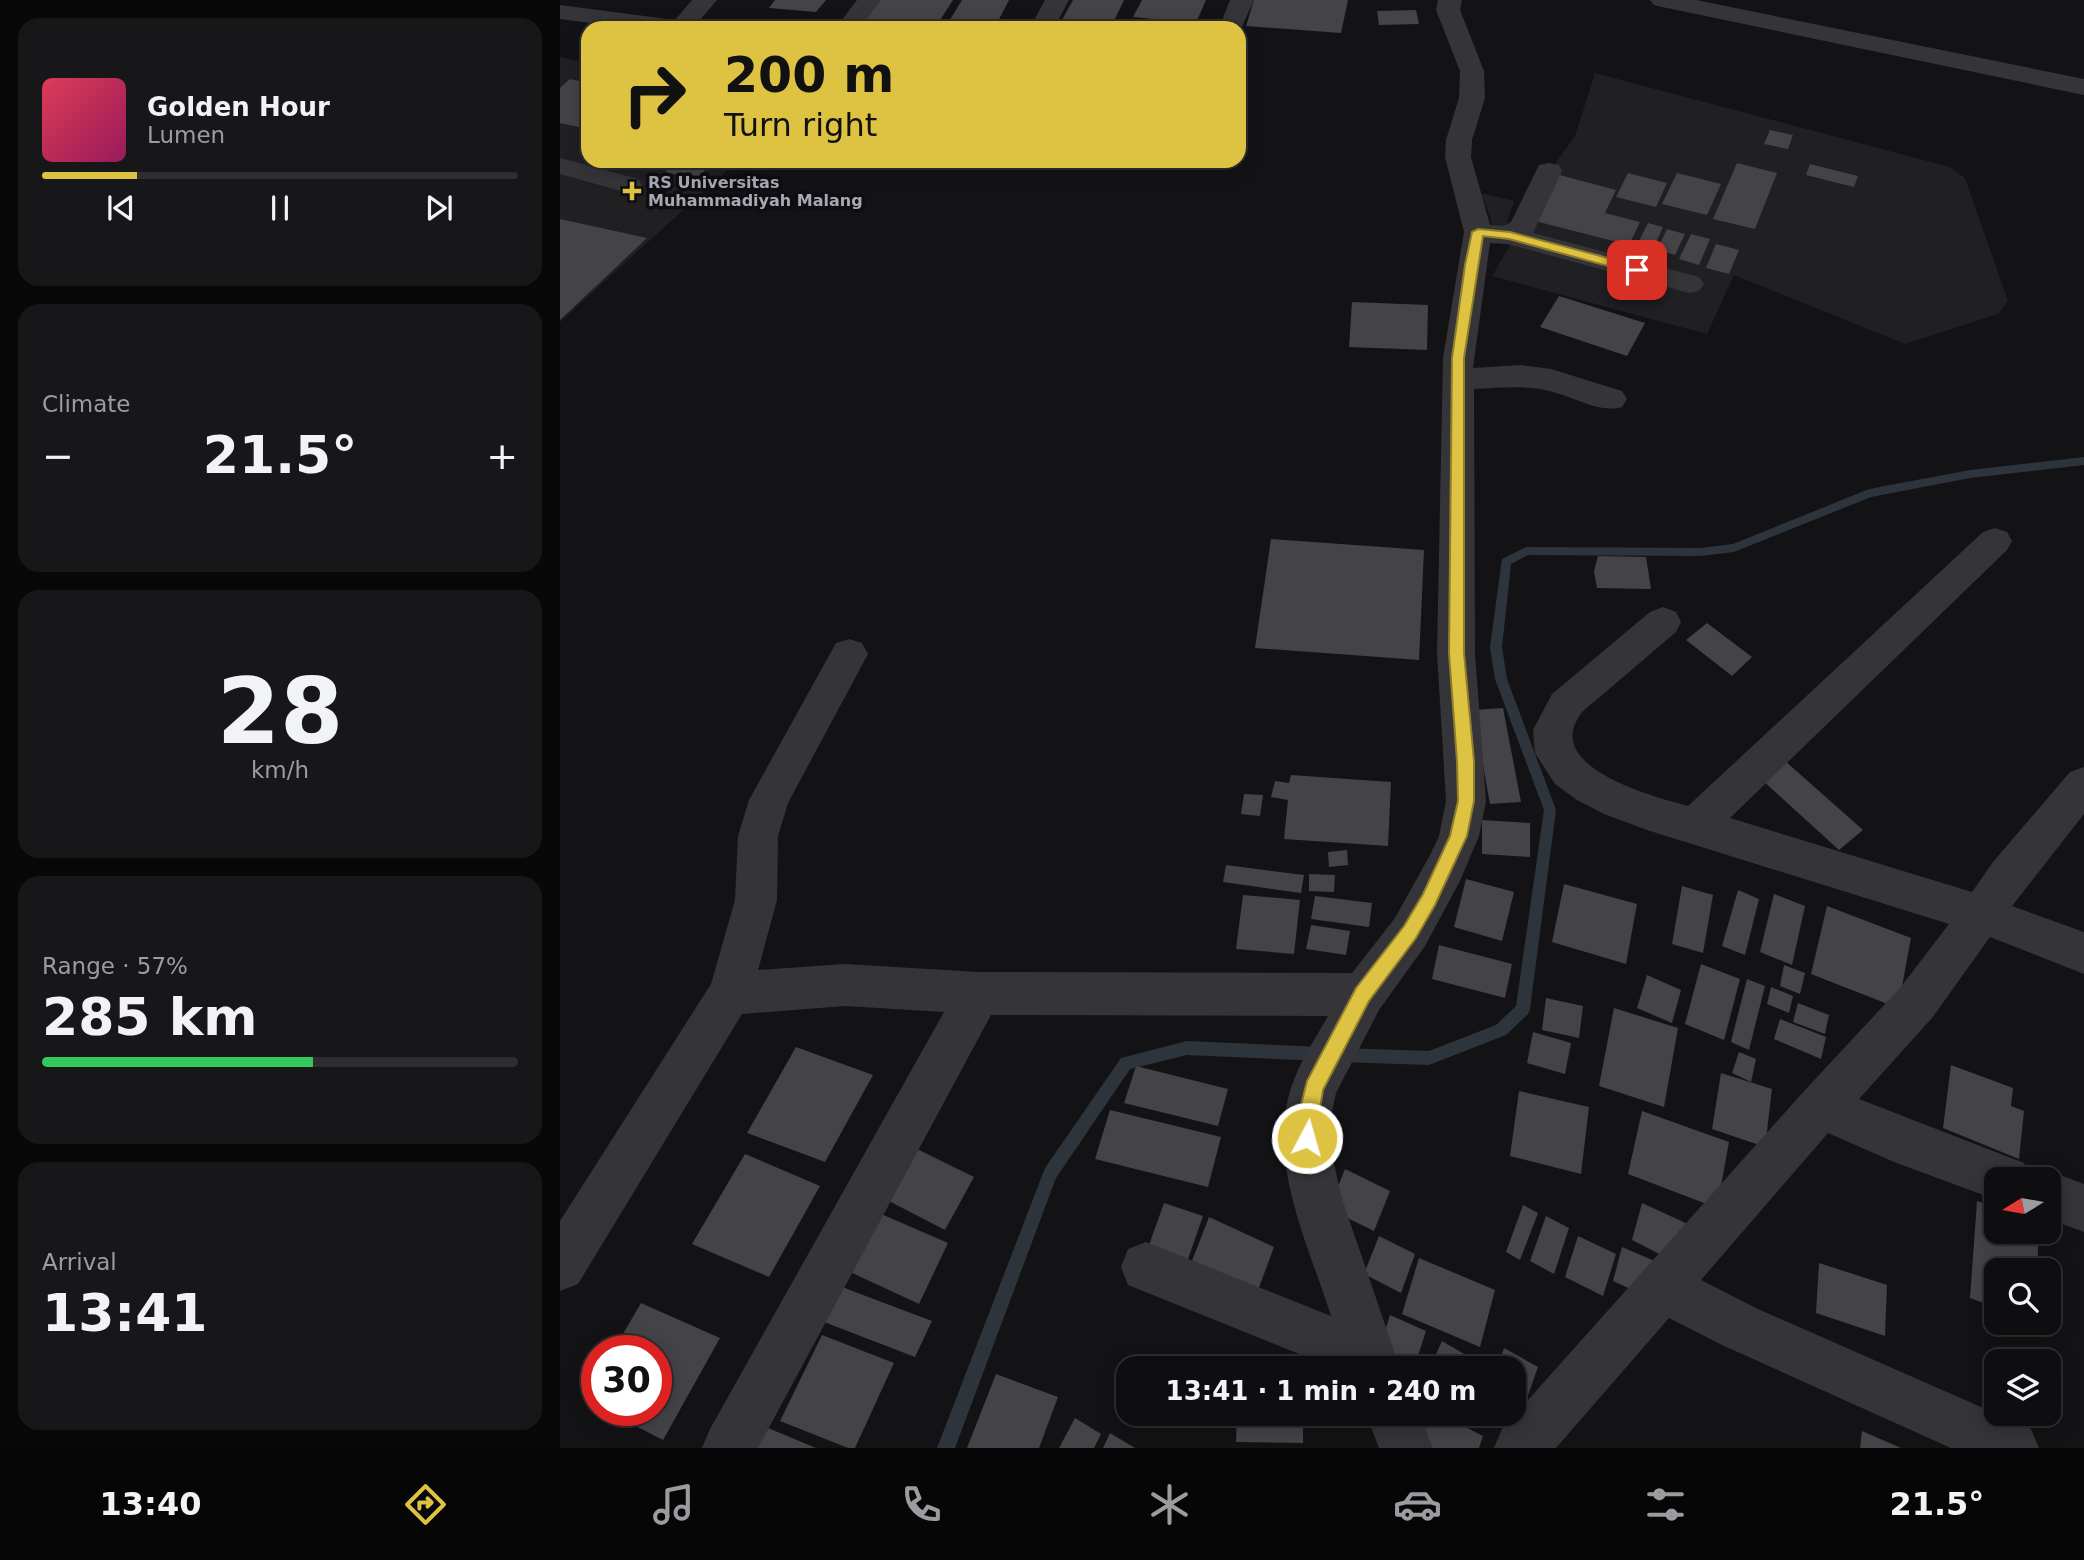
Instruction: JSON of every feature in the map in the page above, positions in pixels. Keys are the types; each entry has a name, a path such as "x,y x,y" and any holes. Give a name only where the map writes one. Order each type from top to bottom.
{"street":[{"path":"688,21 705,0"},
{"path":"853,21 869,0"},
{"path":"1046,21 1057,0"},
{"path":"1234,21 1242,0"},
{"path":"1450,0 1448,10 1472,71 1472,97 1458,157 1494,234"},
{"path":"1662,0 2084,87"},
{"path":"560,12 629,21"},
{"path":"560,166 628,185"},
{"path":"1369,1356 1318,1199 1307,1154 1307,1121 1314,1088 1356,1007 1410,932 1459,836 1466,801 1456,653 1458,358 1471,265 1494,234 1523,227 1549,171"},
{"path":"1494,234 1689,284"},
{"path":"1459,379 1521,376 1550,380 1611,399"},
{"path":"1695,826 1996,541"},
{"path":"1663,622 1565,705 1554,724 1550,742 1560,761 1585,786 1615,802 1651,815 1695,826 1981,914 2084,953"},
{"path":"560,1266 730,993 756,900 758,836 769,800 849,654"},
{"path":"1521,1448 1821,1106 1916,1003 2008,876 2084,784"},
{"path":"730,993 845,985 979,993 1356,1007"},
{"path":"729,1448 979,993"},
{"path":"1821,1106 1894,1138 1984,1171"},
{"path":"2062,1200 2084,1208"},
{"path":"1146,1267 1355,1356"},
{"path":"1663,1287 1740,1327 2012,1448"},
{"path":"1397,1426 1406,1448"}],"shaded area":[{"name":"RS Universitas Muhammadiyah Malang","path":"560,57 581,62 581,168 729,168 560,322"},
{"path":"1595,73 1950,167 1965,178 2008,301 1998,314 1905,344 1734,275 1707,334 1492,276 1510,245 1492,242 1491,219 1481,193 1514,201 1507,222 1512,224 1575,136"}],"building":[{"path":"775,0 826,0 816,12 769,8"},
{"path":"880,0 953,0 940,21 864,21"},
{"path":"962,0 1009,0 998,21 949,21"},
{"path":"1073,0 1124,0 1114,21 1062,20"},
{"path":"1142,0 1206,0 1197,21 1133,17"},
{"path":"1254,0 1348,0 1341,33 1246,26"},
{"path":"1416,10 1419,24 1379,25 1377,11"},
{"path":"570,79 581,81 581,128 560,123 560,88"},
{"path":"1770,130 1793,135 1788,149 1764,144"},
{"path":"1737,163 1777,173 1755,229 1713,219"},
{"path":"1810,164 1858,176 1854,187 1806,175"},
{"path":"669,168 707,168 696,179 665,172"},
{"path":"1628,173 1667,183 1656,207 1616,197"},
{"path":"1677,173 1721,184 1707,215 1662,204"},
{"path":"1556,174 1616,190 1605,213 1640,222 1629,245 1531,220"},
{"path":"560,219 647,238 560,320"},
{"path":"1648,223 1663,227 1653,249 1637,245"},
{"path":"1667,229 1685,234 1675,255 1657,250"},
{"path":"1691,234 1710,239 1699,265 1679,259"},
{"path":"1716,244 1739,250 1729,274 1706,268"},
{"path":"1559,296 1645,323 1627,356 1540,327"},
{"path":"1352,302 1428,305 1427,350 1349,347"},
{"path":"1271,539 1424,550 1419,660 1255,648"},
{"path":"1598,556 1646,557 1651,589 1597,588 1594,571"},
{"path":"1707,623 1752,657 1732,676 1686,640"},
{"path":"1503,708 1521,802 1490,804 1473,710"},
{"path":"1784,760 1863,830 1839,850 1761,779"},
{"path":"1291,775 1391,782 1388,846 1284,839 1288,800 1271,797 1275,781 1289,783"},
{"path":"1244,794 1263,795 1260,816 1241,814"},
{"path":"1482,820 1530,823 1530,857 1482,854"},
{"path":"1347,850 1348,865 1329,867 1328,852"},
{"path":"1226,865 1304,875 1301,893 1223,882"},
{"path":"1309,874 1335,875 1334,892 1309,891"},
{"path":"1466,879 1514,892 1502,941 1454,927"},
{"path":"1564,884 1637,904 1626,964 1552,942"},
{"path":"1682,886 1713,895 1703,953 1672,944"},
{"path":"1738,890 1759,899 1745,955 1722,946"},
{"path":"1774,894 1805,906 1792,965 1760,952"},
{"path":"1243,895 1300,900 1294,954 1236,949"},
{"path":"1315,896 1372,903 1369,927 1311,919"},
{"path":"1827,906 1911,938 1898,1008 1811,974"},
{"path":"1311,925 1350,931 1346,955 1306,949"},
{"path":"1439,945 1512,964 1505,998 1432,979"},
{"path":"1701,964 1740,979 1724,1040 1685,1024"},
{"path":"1784,965 1805,973 1800,994 1780,986"},
{"path":"1647,975 1681,990 1672,1023 1637,1008"},
{"path":"1747,979 1765,986 1749,1050 1731,1042"},
{"path":"1771,987 1793,996 1789,1013 1767,1004"},
{"path":"1546,998 1583,1006 1579,1038 1542,1030"},
{"path":"1798,1003 1829,1015 1825,1034 1793,1022"},
{"path":"1614,1008 1678,1028 1664,1107 1599,1086"},
{"path":"1780,1019 1826,1037 1821,1059 1774,1039"},
{"path":"1533,1032 1571,1043 1565,1074 1527,1063"},
{"path":"796,1047 873,1075 825,1162 747,1133"},
{"path":"1739,1052 1756,1059 1751,1082 1732,1073"},
{"path":"1951,1065 2013,1088 2011,1106 2024,1111 2019,1159 1943,1128"},
{"path":"1136,1066 1228,1089 1218,1126 1124,1103"},
{"path":"1721,1073 1772,1089 1765,1147 1712,1129"},
{"path":"1519,1091 1589,1107 1581,1174 1510,1156"},
{"path":"1110,1110 1221,1137 1208,1187 1095,1159"},
{"path":"1642,1111 1729,1142 1717,1208 1628,1174"},
{"path":"917,1149 974,1177 945,1230 887,1200"},
{"path":"745,1154 820,1186 769,1277 692,1244"},
{"path":"1345,1169 1390,1191 1374,1231 1329,1209"},
{"path":"1977,1201 1984,1203 1984,1244 2038,1244 2038,1258 1984,1258 1984,1303 1970,1298"},
{"path":"1164,1203 1203,1216 1187,1262 1148,1248"},
{"path":"1642,1203 1690,1225 1679,1264 1632,1240"},
{"path":"1523,1205 1538,1213 1520,1260 1506,1252"},
{"path":"879,1213 948,1243 919,1304 848,1271"},
{"path":"1546,1216 1569,1228 1554,1274 1530,1261"},
{"path":"1209,1217 1274,1247 1254,1301 1188,1271"},
{"path":"1379,1236 1415,1254 1401,1293 1364,1274"},
{"path":"1578,1236 1616,1254 1603,1296 1565,1277"},
{"path":"1622,1247 1657,1262 1648,1297 1613,1281"},
{"path":"1419,1258 1495,1290 1480,1347 1402,1314"},
{"path":"1819,1263 1887,1285 1885,1336 1816,1313"},
{"path":"842,1287 932,1321 915,1357 824,1322"},
{"path":"641,1303 720,1338 672,1424 672,1335 622,1335"},
{"path":"1390,1315 1426,1331 1418,1356 1378,1354"},
{"path":"822,1335 894,1363 855,1448 848,1448 780,1421"},
{"path":"1442,1341 1468,1356 1435,1356"},
{"path":"1504,1348 1518,1356 1501,1356"},
{"path":"1526,1360 1538,1367 1526,1401"},
{"path":"996,1374 1058,1397 1039,1448 967,1448"},
{"path":"1075,1418 1101,1434 1094,1448 1059,1448"},
{"path":"756,1423 816,1448 743,1448"},
{"path":"635,1426 671,1426 663,1440"},
{"path":"1237,1426 1303,1426 1303,1443 1236,1442"},
{"path":"1426,1426 1463,1426 1483,1436 1479,1448 1419,1448"},
{"path":"1862,1431 1901,1448 1860,1448"},
{"path":"1110,1433 1135,1448 1103,1448"}],"waterway":[{"path":"1340,1055 1429,1058 1501,1030 1523,1009 1550,810 1501,679 1496,647 1506,562 1526,551 1700,552 1734,548 1869,493 1970,474 2084,461"},
{"path":"946,1448 1050,1173 1126,1063 1187,1048 1322,1054"}],"place":[{"name":"RS Universitas Muhammadiyah Malang","path":"632,191"}],"route":[{"path":"1307,1138 1307,1121 1314,1088 1363,995 1410,932 1429,899 1459,836 1466,801 1456,653 1458,358 1478,232 1510,235 1637,270"}]}
